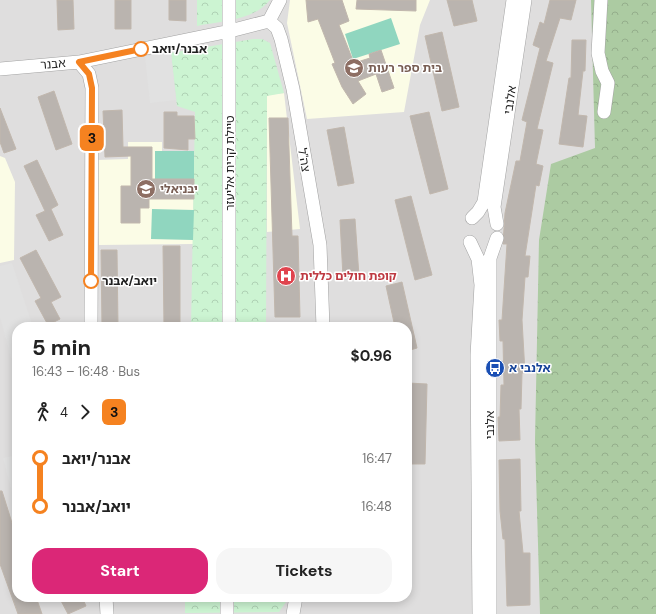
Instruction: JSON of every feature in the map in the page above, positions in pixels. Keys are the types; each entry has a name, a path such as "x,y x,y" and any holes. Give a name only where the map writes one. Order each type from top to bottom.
{"street":[{"name":"טיילת קרית אליעזר","path":"229,0 229,322"},
{"path":"269,20 280,0"},
{"name":"אלנבי","path":"472,218 484,202 513,0"},
{"name":"אלנבי","path":"497,224 494,207 524,0"},
{"path":"601,0 598,53 602,71 608,83 604,112"},
{"name":"אבנר","path":"0,69 79,62 230,31 269,20"},
{"name":"צה\"ל","path":"269,20 277,28 281,39 292,89 320,245 323,322"},
{"path":"79,62 89,74 92,88 91,322"},
{"path":"481,214 494,220 497,224 497,238 490,246 485,247 474,246 470,242 465,230 472,218 481,214"},
{"name":"אלנבי","path":"490,614 490,258 497,238"},
{"name":"אלנבי","path":"470,242 478,259 481,286 477,356 479,614"},
{"path":"106,602 107,614"},
{"path":"227,602 227,614"},
{"path":"293,614 295,602"}],"shaded area":[{"path":"0,0 656,0 656,614 0,614"},
{"name":"בית ספר רעות","path":"290,0 430,0 420,25 404,112 307,119 287,23"},
{"path":"171,53 176,100 150,103 145,56"},
{"path":"284,93 300,229 267,232 267,95"},
{"name":"יבניאלי","path":"128,142 162,142 162,151 194,151 193,244 99,245 97,160 128,159"},
{"path":"0,156 5,158 15,182 14,260 0,263"},
{"path":"12,263 31,322 12,322 12,358 0,317 0,266"},
{"path":"12,456 12,492 3,458"}],"green space":[{"path":"197,0 270,0 263,7 246,16 197,26"},
{"path":"591,0 656,0 656,614 540,614 535,440 539,240 551,164 595,148"},
{"path":"391,18 400,44 353,59 345,34"},
{"path":"253,39 262,39 270,43 284,93 267,96 266,322 191,322 195,112 177,106 171,53"},
{"path":"155,151 194,151 194,179 155,179"},
{"path":"152,209 194,210 193,240 151,239"},
{"path":"185,602 286,602 279,612 185,613"}],"building":[{"path":"57,0 73,0 74,29 58,30"},
{"path":"115,0 131,0 131,29 115,29"},
{"path":"169,0 186,0 186,21 169,20"},
{"path":"306,0 342,0 349,21 339,25 354,63 370,58 369,54 381,50 394,88 382,92 376,74 358,81 366,94 353,104 342,87 332,64 335,63 318,19 308,22"},
{"path":"357,0 416,0 416,11 356,9"},
{"path":"447,0 472,0 477,21 454,26"},
{"path":"550,0 576,0 571,20 560,18 546,61 553,63 537,129 543,130 536,164 543,166 539,186 536,185 525,256 530,256 528,277 525,277 522,320 525,373 522,373 521,409 519,409 520,440 499,441 498,417 500,417 501,385 504,385 503,341 500,341 499,320 502,320 507,244 503,244 505,213 516,161 520,161 527,122 522,120 540,48 533,45 540,22 544,24"},
{"path":"442,32 459,107 442,111 425,36"},
{"path":"572,40 586,40 585,71 583,71 578,115 587,116 583,147 559,144 569,78 571,78"},
{"path":"54,91 72,144 56,150 38,97"},
{"path":"0,108 16,149 4,153 0,142"},
{"path":"122,110 123,147 152,147 152,179 194,179 194,199 149,199 149,208 140,208 140,223 121,223 121,186 131,186 131,156 105,157 103,111"},
{"path":"164,112 177,112 177,116 194,116 195,139 188,139 188,150 164,148"},
{"path":"429,112 448,189 430,194 410,116"},
{"path":"269,118 288,118 292,236 298,236 300,317 275,317"},
{"path":"344,127 354,183 338,186 327,130"},
{"path":"37,160 58,205 51,209 63,235 49,241 36,215 45,211 24,166"},
{"path":"411,196 432,275 415,280 395,200"},
{"path":"355,219 359,276 343,277 340,220"},
{"path":"163,246 180,246 180,322 164,322"},
{"path":"36,250 61,297 51,302 60,319 54,322 46,322 35,301 41,298 20,258"},
{"path":"101,250 117,250 118,322 102,322"},
{"path":"402,282 411,322 394,322 386,286"},
{"path":"412,326 417,348 412,350"},
{"path":"412,383 427,384 425,464 412,464"},
{"path":"520,459 521,511 519,511 523,553 530,553 530,605 507,606 505,539 503,539 500,511 499,460"},
{"path":"0,491 2,491 12,523 12,597 0,564"},
{"path":"14,602 38,602 42,614 18,614"},
{"path":"62,602 84,602 86,606 68,614"}],"bus line":[{"name":"3","path":"91,281 92,88 89,74 79,62 141,49"}],"place":[{"name":"אבנר/יואב","path":"141,49"},
{"name":"בית ספר רעות","path":"354,68"},
{"name":"יבניאלי","path":"146,189"},
{"name":"קופת חולים כללית","path":"286,276"},
{"name":"יואב/אבנר","path":"91,281"},
{"name":"אלנבי א","path":"495,368"}]}
